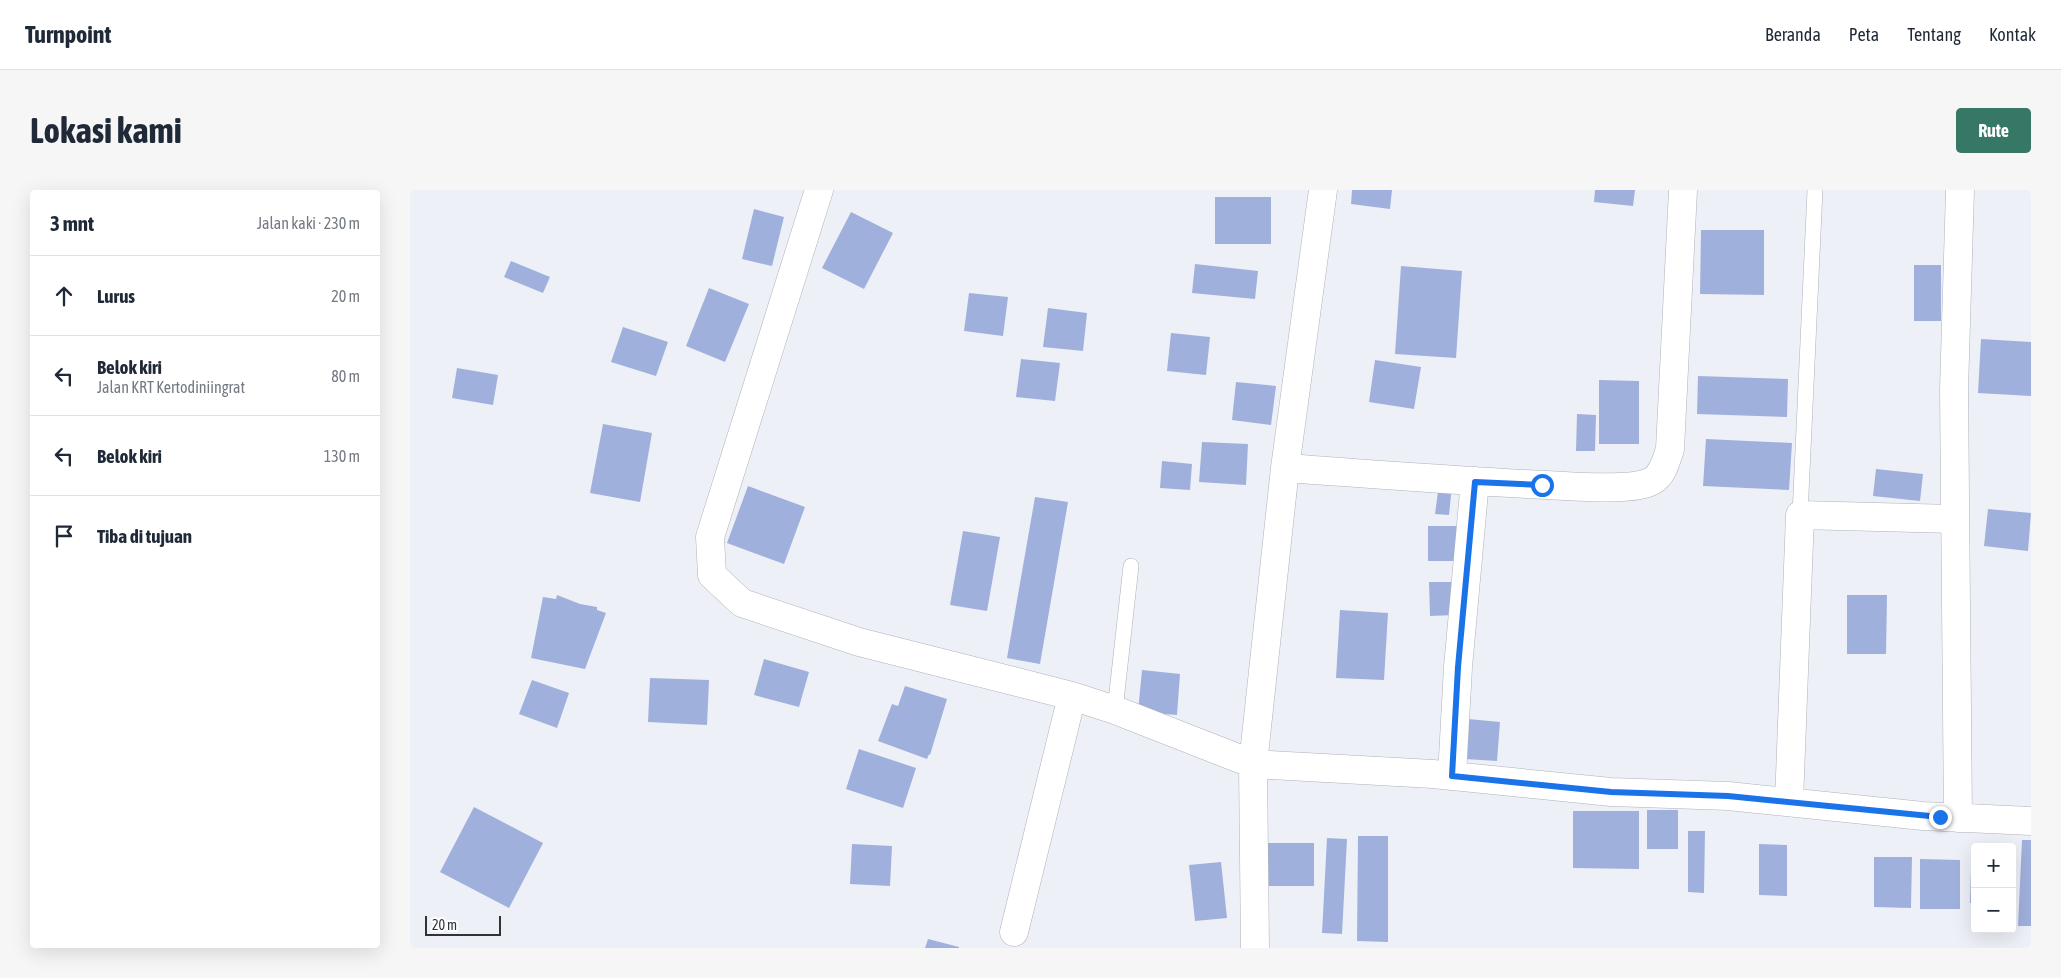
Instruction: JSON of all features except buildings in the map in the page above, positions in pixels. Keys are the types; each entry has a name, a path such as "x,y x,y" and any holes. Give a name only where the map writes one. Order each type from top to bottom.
{"street":[{"path":"819,190 710,537 712,574 742,603 859,642 1072,696 1115,710 1253,764 1452,776 1611,792 1728,796 1923,816 2031,821"},
{"path":"1255,948 1253,764 1285,468 1322,190"},
{"path":"1285,468 1475,482 1576,486 1632,486 1652,481 1664,468 1670,449 1683,190"},
{"path":"1958,818 1954,519 1955,327 1960,190"},
{"path":"1452,776 1458,667 1475,482"},
{"path":"1789,802 1800,515 1954,519"},
{"path":"1014,932 1072,696"}],"lane":[{"path":"1800,515 1815,190"},
{"path":"1115,710 1131,566"}],"route":[{"path":"1542,485 1475,482 1458,667 1452,776 1611,792 1728,796 1940,817"}]}
